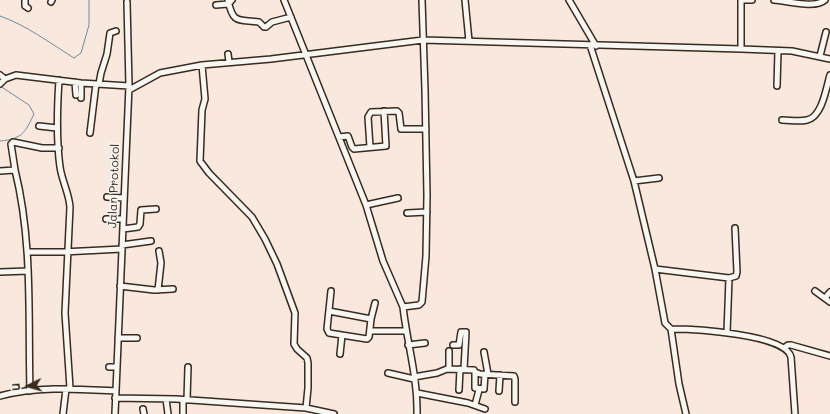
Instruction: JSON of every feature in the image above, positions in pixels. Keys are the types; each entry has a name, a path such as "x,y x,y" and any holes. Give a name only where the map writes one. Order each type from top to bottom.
{"street":[{"path":"25,0 25,6 28,8"},
{"path":"284,0 366,204 384,261 403,307 417,393 417,414"},
{"path":"403,307 419,305 423,300 427,212 422,0"},
{"path":"465,0 469,41"},
{"path":"569,0 593,46 634,181 655,269 665,323 671,329 679,384 686,414"},
{"path":"741,49 742,0 752,0"},
{"path":"774,0 810,4 818,4 826,0"},
{"path":"216,5 229,1 231,13 236,19 245,22 259,22 264,27 272,22 291,17"},
{"name":"Jalan Protokol","path":"115,414 129,88 127,2"},
{"path":"90,133 98,84 107,54 110,34 111,32 116,32"},
{"path":"820,56 826,32"},
{"path":"0,75 3,81 16,75 129,88 160,73 202,65 306,55 424,40 792,51 830,59"},
{"path":"777,86 778,51"},
{"path":"228,54 229,62"},
{"path":"202,65 205,99 202,110 200,161 209,173 252,217 277,264 295,313 294,344 297,349 307,358 308,388 306,408"},
{"path":"782,120 803,120 814,117 819,110 830,75"},
{"path":"59,80 57,128 61,170 70,204 64,313 68,389 63,414"},
{"path":"75,82 76,95"},
{"path":"81,83 81,98"},
{"path":"339,137 348,136 354,149 386,145 384,111"},
{"path":"370,147 368,115 372,112 398,111 401,128 403,130 426,129"},
{"path":"40,126 57,128"},
{"path":"30,391 30,315 24,218 11,144 12,142 42,148 59,148"},
{"path":"0,171 16,170"},
{"path":"634,181 659,178"},
{"path":"107,197 124,198"},
{"path":"366,204 398,198"},
{"path":"122,229 138,227 140,224 141,210 156,209"},
{"path":"407,213 427,212"},
{"path":"106,219 123,219"},
{"path":"655,269 729,278 736,276 735,228"},
{"path":"26,252 67,252 122,247 151,241"},
{"path":"158,290 161,263 159,251"},
{"path":"0,272 28,271"},
{"path":"726,333 729,278"},
{"path":"120,286 172,290"},
{"path":"331,291 328,332 342,335 369,337 375,303"},
{"path":"815,291 830,302"},
{"path":"825,298 830,292"},
{"path":"329,312 371,319"},
{"path":"671,329 726,333 757,338 789,351 791,357 795,414"},
{"path":"370,331 406,331"},
{"path":"340,354 342,335"},
{"path":"118,338 136,338"},
{"path":"408,345 425,343"},
{"path":"784,348 788,344 830,356"},
{"path":"453,345 462,345 462,369 459,390"},
{"path":"449,351 449,369"},
{"path":"479,390 484,389 486,374 484,352"},
{"path":"109,367 116,368"},
{"path":"183,414 188,367"},
{"path":"388,373 414,378 449,369 462,369 474,370 475,372 486,374 515,377 516,402"},
{"path":"475,372 475,388 479,390"},
{"path":"499,391 500,375"},
{"path":"0,396 30,391 68,389 116,391"},
{"path":"475,405 479,390"},
{"path":"417,393 475,405 485,409"},
{"path":"115,398 166,399 306,408 334,414"},
{"path":"166,399 168,414"}],"waterway":[{"path":"0,16 29,29 74,58 81,53 89,25 89,0"},
{"path":"0,86 29,105 34,114 22,134 13,139 0,141"}]}
